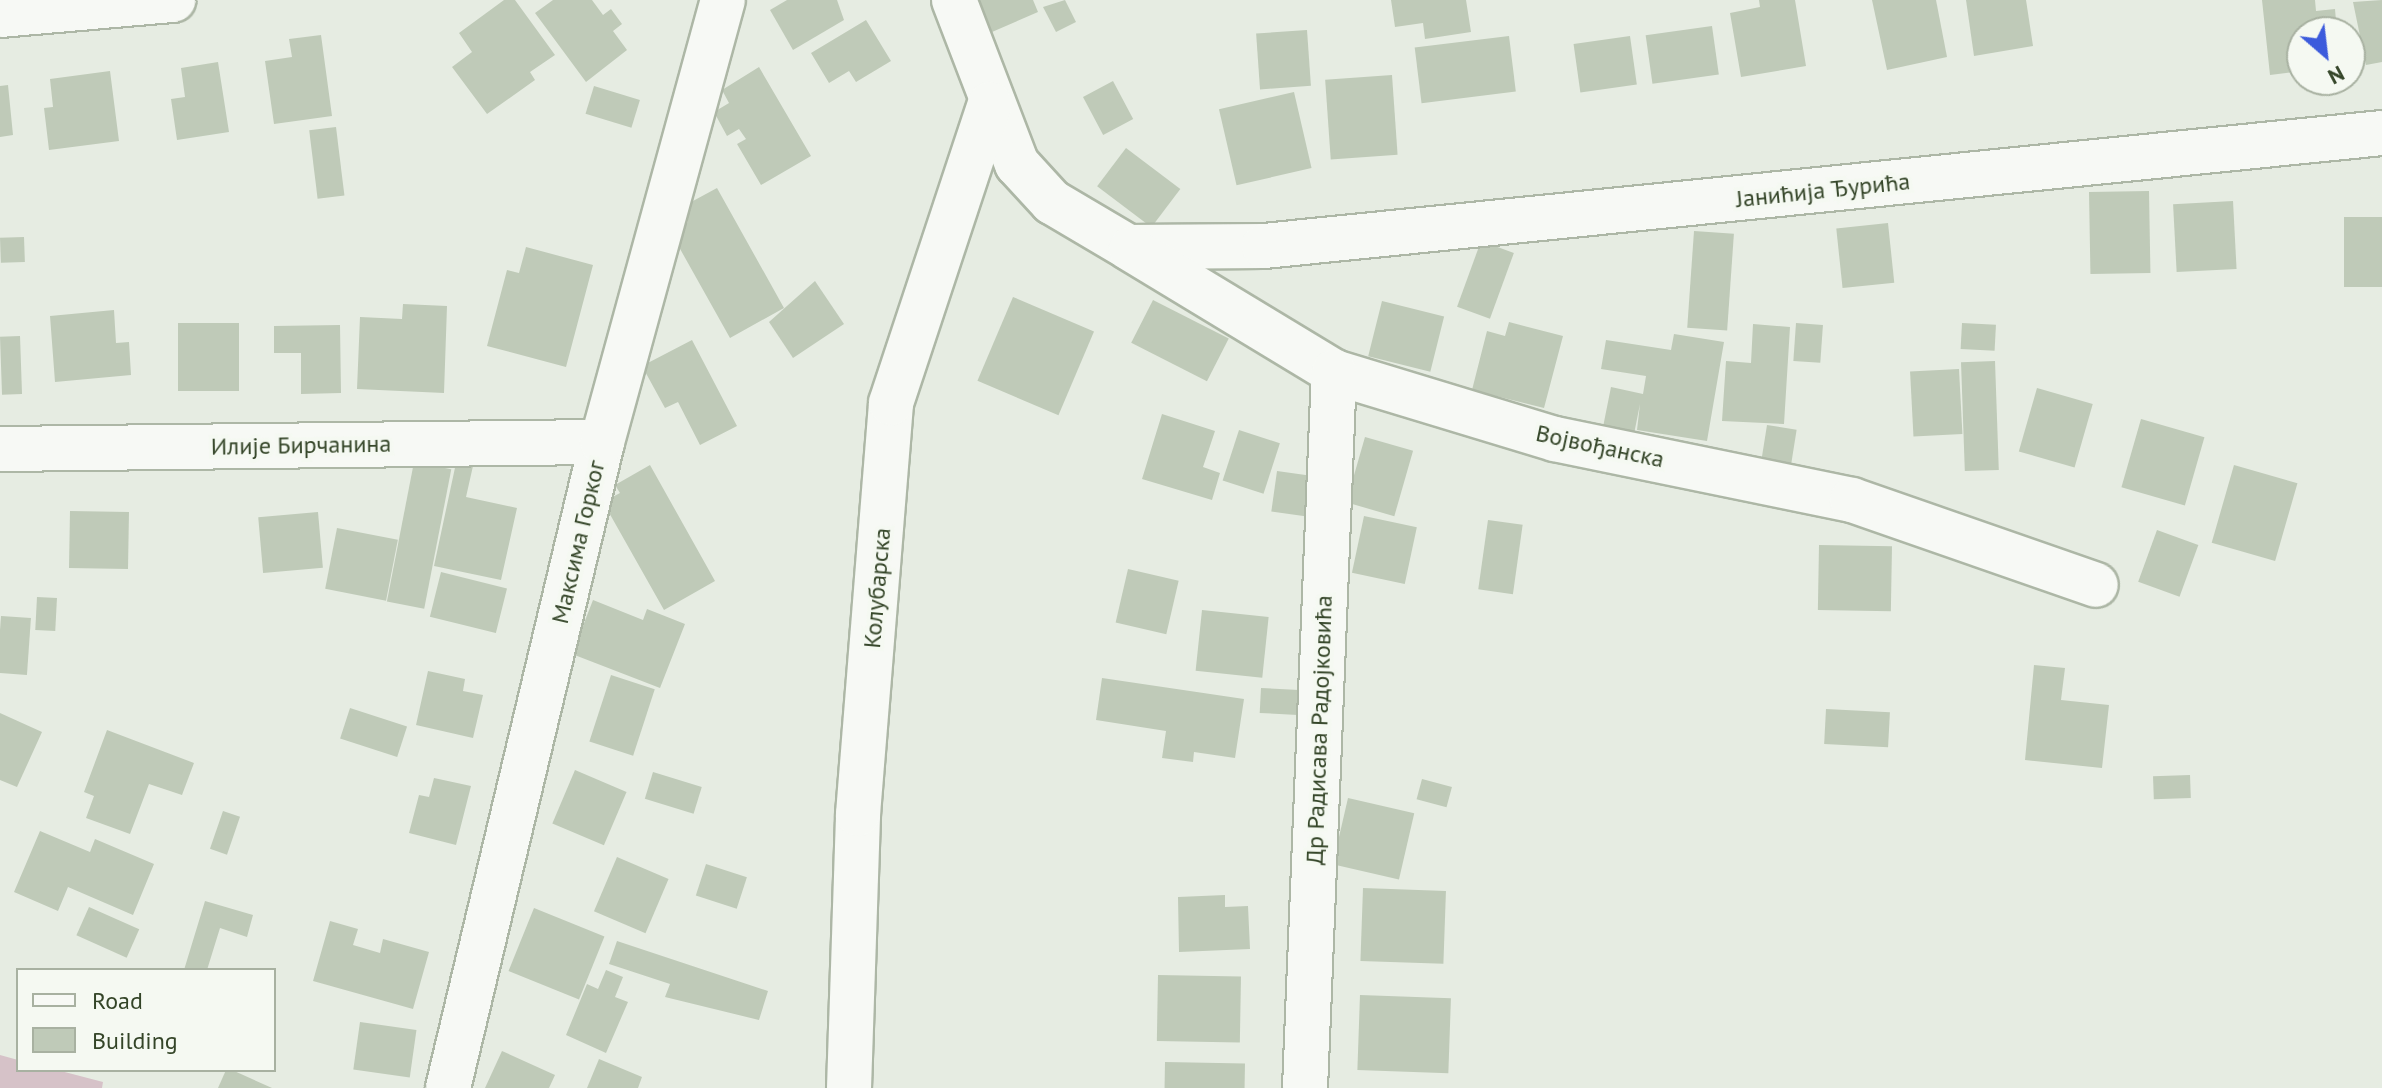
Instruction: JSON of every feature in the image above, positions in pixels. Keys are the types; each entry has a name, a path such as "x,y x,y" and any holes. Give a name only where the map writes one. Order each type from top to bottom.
{"street":[{"path":"0,15 173,0"},
{"name":"Максима Горког","path":"448,1088 602,442 723,0"},
{"path":"954,0 990,104 1017,164 1052,202 1128,247"},
{"name":"Колубарска","path":"849,1088 858,814 891,403 990,104"},
{"name":"Јанићија Ђурића","path":"1128,247 1264,246 2382,133"},
{"path":"1249,324 1232,296 1234,272 1264,246"},
{"name":"Војвођанска","path":"1128,247 1249,324 1334,372 1555,439 1852,500 2096,585"},
{"name":"Др Радисава Радојковића","path":"1305,1088 1334,372"},
{"name":"Илије Бирчанина","path":"0,449 602,442"}],"shaded area":[{"path":"0,1055 16,1059 16,1072 65,1072 103,1082 102,1088 0,1088"}],"building":[{"path":"504,0 515,0 555,55 530,72 535,80 487,114 452,67 472,52 459,33"},
{"path":"553,0 592,0 603,15 611,9 622,24 613,31 627,50 586,82 535,13"},
{"path":"787,0 837,0 844,20 793,50 770,10"},
{"path":"979,0 1033,0 1038,12 992,32"},
{"path":"1065,0 1076,22 1056,32 1043,7"},
{"path":"1391,0 1466,0 1471,32 1425,39 1423,23 1395,27"},
{"path":"1759,0 1795,0 1806,66 1741,77 1730,13 1760,7"},
{"path":"1872,0 1936,0 1947,57 1887,70"},
{"path":"1966,0 2026,0 2033,46 1974,56"},
{"path":"2262,0 2315,0 2316,11 2335,9 2336,16 2286,16 2286,73 2270,75"},
{"path":"2382,0 2382,62 2366,65 2366,16 2356,16 2353,2"},
{"path":"866,20 891,61 856,82 849,71 829,83 811,53"},
{"path":"1712,26 1719,75 1652,84 1646,35"},
{"path":"1307,30 1311,86 1260,89 1256,34"},
{"path":"321,35 332,116 274,124 265,61 292,57 289,39"},
{"path":"1509,36 1516,92 1422,103 1415,48"},
{"path":"1630,36 1637,85 1580,92 1574,44"},
{"path":"218,62 229,132 177,140 171,99 185,97 181,68"},
{"path":"759,67 811,156 761,185 737,144 746,139 739,129 727,136 714,112 729,103 722,90"},
{"path":"110,71 119,141 49,150 44,108 53,107 50,79"},
{"path":"1392,75 1398,155 1331,159 1325,80"},
{"path":"1113,81 1133,119 1103,135 1083,97"},
{"path":"8,85 13,135 0,137 0,86"},
{"path":"594,86 640,100 631,128 586,114"},
{"path":"1294,92 1312,168 1237,185 1219,109"},
{"path":"336,127 344,195 318,199 309,130"},
{"path":"1126,148 1180,189 1151,227 1097,186"},
{"path":"717,188 784,308 730,338 670,231 688,222 680,208"},
{"path":"2149,191 2150,273 2090,274 2089,192"},
{"path":"2233,201 2237,269 2177,272 2173,204"},
{"path":"2344,217 2382,217 2382,287 2344,287"},
{"path":"1888,223 1894,283 1843,288 1836,228"},
{"path":"1694,231 1734,234 1727,331 1687,328"},
{"path":"24,237 25,262 1,263 0,238"},
{"path":"1481,241 1514,253 1490,319 1457,307"},
{"path":"526,247 593,265 566,367 487,346 507,270 519,273"},
{"path":"815,281 844,324 793,358 769,322"},
{"path":"1013,297 1094,331 1058,415 977,381"},
{"path":"1153,300 1229,339 1207,381 1131,343"},
{"path":"1382,301 1444,316 1430,372 1368,356"},
{"path":"403,304 447,306 444,393 357,389 360,317 402,319"},
{"path":"114,310 116,343 129,342 131,375 55,382 50,316"},
{"path":"1509,322 1563,336 1544,408 1472,390 1487,331 1505,336"},
{"path":"178,323 239,323 239,391 178,391"},
{"path":"1796,323 1823,325 1820,363 1793,361"},
{"path":"1962,323 1996,325 1995,351 1961,349"},
{"path":"1753,324 1790,327 1784,424 1722,421 1726,361 1751,363"},
{"path":"340,325 341,393 301,394 301,353 274,353 274,326"},
{"path":"1674,334 1724,342 1707,441 1637,430 1640,404 1634,434 1603,427 1611,387 1643,394 1646,376 1601,369 1606,340 1671,350"},
{"path":"20,336 22,394 2,395 0,337"},
{"path":"692,340 737,426 700,445 678,402 665,408 642,366"},
{"path":"1995,361 1999,470 1965,471 1961,362"},
{"path":"1959,369 1962,434 1913,436 1910,372"},
{"path":"2037,388 2093,404 2075,467 2019,451"},
{"path":"1162,414 1215,431 1203,467 1220,473 1212,500 1142,479"},
{"path":"2141,419 2204,437 2185,505 2121,487"},
{"path":"1767,425 1797,430 1791,464 1762,460"},
{"path":"1239,430 1280,443 1264,494 1223,480"},
{"path":"1365,437 1413,451 1394,516 1346,502"},
{"path":"414,462 451,469 424,609 387,601"},
{"path":"456,463 473,466 466,497 517,508 501,580 434,566"},
{"path":"650,465 715,581 664,610 603,502 620,493 615,485"},
{"path":"2234,465 2297,483 2275,561 2212,543"},
{"path":"1277,471 1313,476 1307,517 1271,512"},
{"path":"70,511 129,512 128,569 69,568"},
{"path":"318,512 323,568 263,573 258,517"},
{"path":"1364,516 1417,527 1405,584 1352,573"},
{"path":"1488,520 1523,525 1513,594 1478,589"},
{"path":"337,528 398,540 386,601 325,589"},
{"path":"2157,530 2198,545 2180,597 2138,582"},
{"path":"1819,545 1892,546 1891,611 1818,610"},
{"path":"1128,569 1179,581 1166,634 1116,623"},
{"path":"441,572 507,588 496,633 430,617"},
{"path":"37,597 57,598 55,631 35,630"},
{"path":"593,600 643,620 647,609 685,624 660,688 572,654"},
{"path":"1202,610 1269,617 1262,678 1196,671"},
{"path":"1,616 31,618 27,675 0,673"},
{"path":"2034,665 2065,668 2061,700 2109,705 2102,768 2025,760"},
{"path":"428,671 465,679 463,691 483,695 473,738 416,725"},
{"path":"611,675 655,689 633,756 589,742"},
{"path":"1102,678 1244,699 1235,758 1194,752 1193,762 1162,758 1166,731 1096,720"},
{"path":"1261,688 1299,690 1298,715 1260,713"},
{"path":"350,708 407,727 397,757 340,738"},
{"path":"1826,709 1890,712 1888,747 1824,744"},
{"path":"0,713 42,732 17,787 0,780"},
{"path":"107,730 194,763 182,795 149,784 130,834 86,818 94,796 84,792"},
{"path":"575,770 627,792 604,845 552,823"},
{"path":"653,772 702,787 694,814 645,799"},
{"path":"2190,775 2191,798 2154,799 2153,776"},
{"path":"434,778 471,786 456,845 409,833 419,795 429,797"},
{"path":"1422,779 1452,787 1447,807 1417,799"},
{"path":"1348,798 1414,813 1399,880 1333,864"},
{"path":"223,811 240,817 227,855 210,849"},
{"path":"40,831 90,852 95,839 154,864 133,915 68,887 58,911 14,892"},
{"path":"617,857 669,879 645,933 594,911"},
{"path":"706,864 747,877 737,909 696,895"},
{"path":"1363,888 1446,891 1443,964 1360,961"},
{"path":"1225,895 1225,907 1248,906 1250,949 1179,952 1178,897"},
{"path":"205,901 253,915 247,937 220,928 208,968 185,968"},
{"path":"89,907 139,929 127,958 76,935"},
{"path":"534,908 604,936 579,1000 509,971"},
{"path":"330,921 358,929 353,945 380,953 383,939 429,952 413,1009 313,981"},
{"path":"617,941 768,991 759,1020 665,997 670,984 609,964"},
{"path":"606,970 623,977 615,997 628,1002 606,1053 566,1035 587,984 598,989"},
{"path":"1158,975 1241,976 1240,1042 1157,1041"},
{"path":"1360,995 1451,998 1448,1073 1357,1070"},
{"path":"360,1022 416,1030 410,1077 353,1070"},
{"path":"502,1051 555,1075 549,1088 485,1088"},
{"path":"599,1059 642,1077 638,1088 587,1088"},
{"path":"1165,1062 1245,1063 1245,1088 1165,1088"},
{"path":"225,1072 236,1072 272,1088 218,1088"}]}
